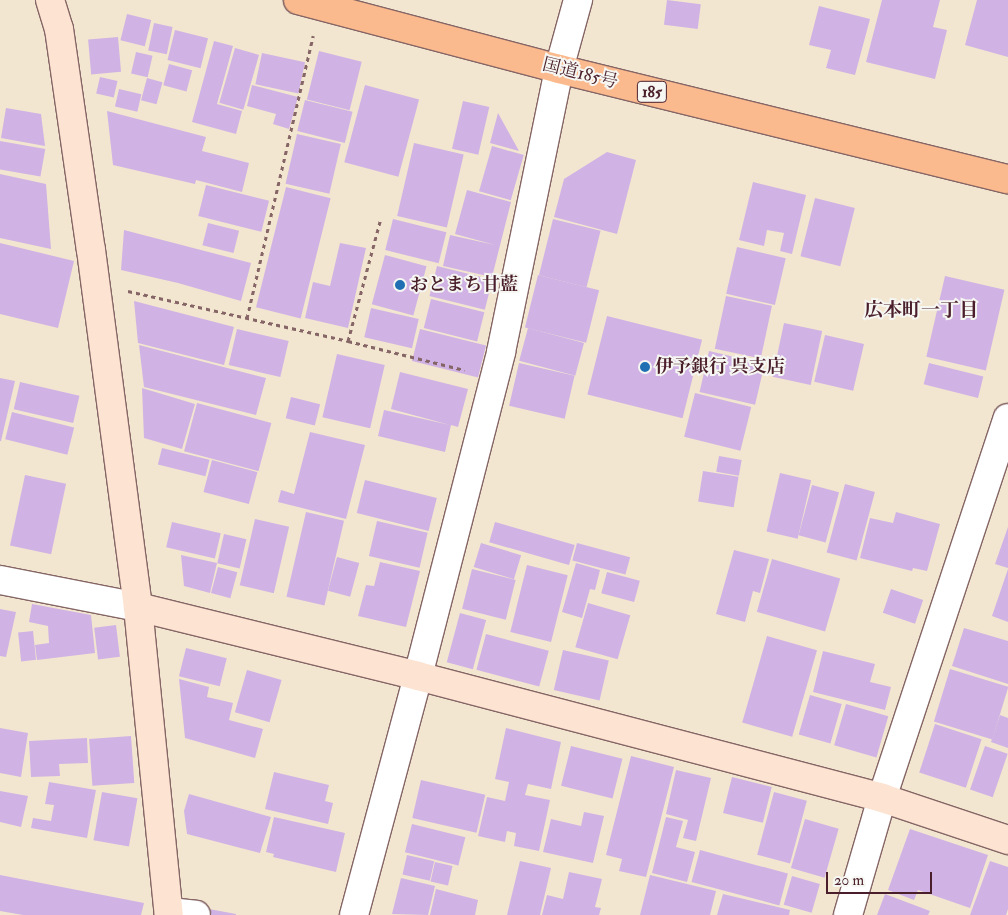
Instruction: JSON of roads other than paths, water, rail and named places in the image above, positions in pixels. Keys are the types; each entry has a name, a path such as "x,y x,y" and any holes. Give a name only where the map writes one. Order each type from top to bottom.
{"highway":[{"name":"国道185号","path":"309,3 559,69 1008,179"}],"street":[{"path":"50,0 59,29 96,283 138,607 169,913 196,915"},
{"path":"354,915 418,676 494,378 559,69 578,0"},
{"path":"848,915 882,798 1008,418"},
{"path":"0,580 138,607 418,676 882,798 1008,840"}],"place":[{"name":"おとまち甘藍","path":"400,285"},
{"name":"伊予銀行 呉支店","path":"645,367"}],"district":[{"name":"広本町一丁目","path":"921,311"}]}
